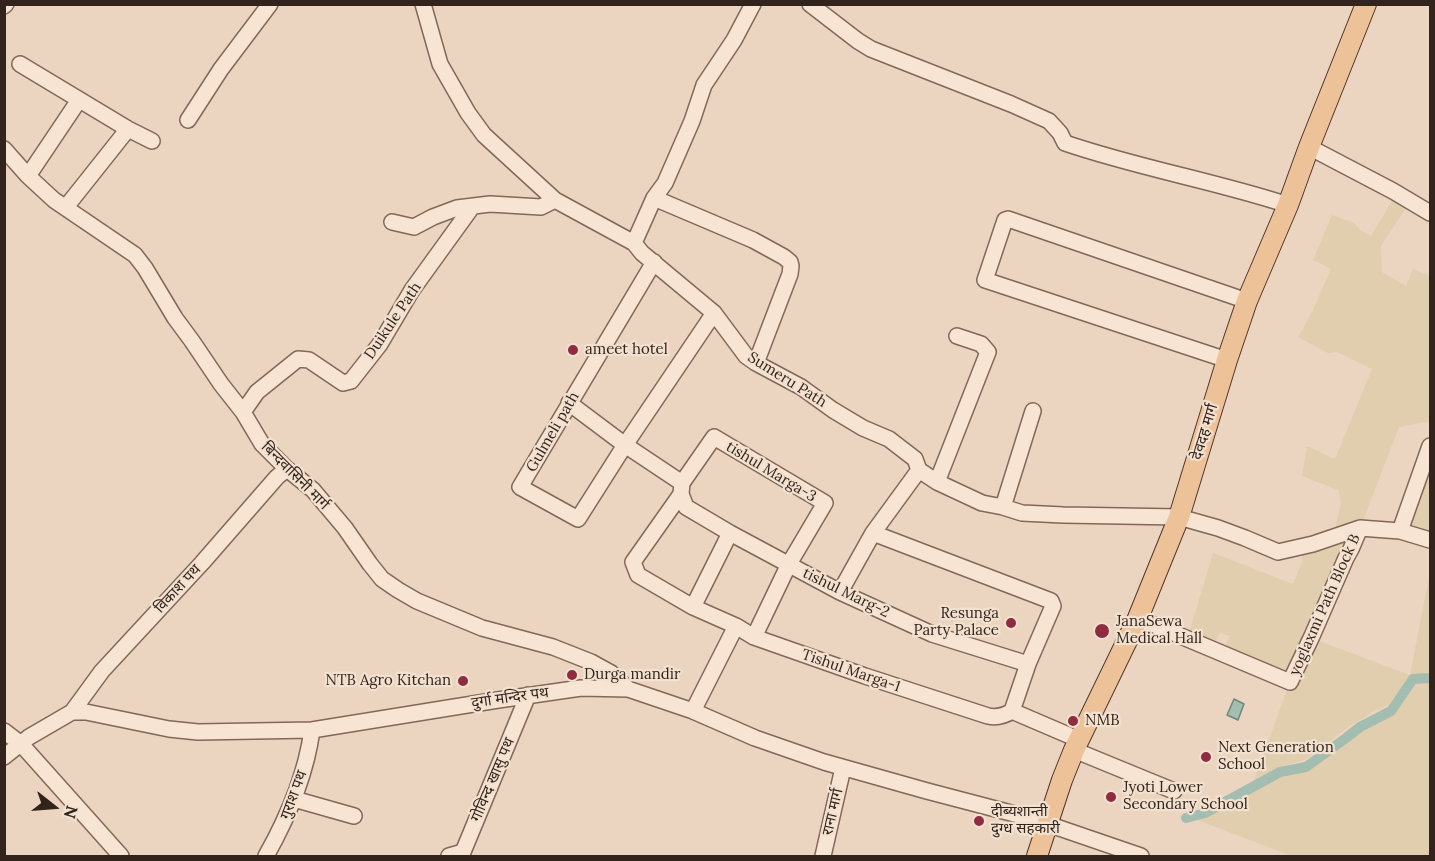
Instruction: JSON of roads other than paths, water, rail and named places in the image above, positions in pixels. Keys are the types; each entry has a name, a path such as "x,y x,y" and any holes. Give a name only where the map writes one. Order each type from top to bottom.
{"main road":[{"name":"देवदह मार्ग","path":"1037,856 1076,746 1138,618 1179,517 1247,301 1288,205 1366,4"}],"street":[{"path":"188,120 221,69 270,4"},
{"name":"Sumeru Path","path":"423,4 440,64 468,113 484,135 555,200 634,243 642,253 714,313 746,356 801,387 863,428 889,439 915,459 919,470 937,482 982,503 1022,513 1179,517 1227,531 1278,552 1313,544 1360,528"},
{"path":"634,243 654,198 665,183 692,121 704,85 734,40 753,4"},
{"path":"810,4 872,49 1049,121 1060,133 1065,143 1147,168 1247,192 1288,205"},
{"path":"20,64 152,141"},
{"path":"28,176 79,100"},
{"path":"66,207 128,129"},
{"path":"1309,147 1431,213"},
{"name":"बिन्दवासिनी मार्ग","path":"4,149 54,200 135,255 175,318 243,412 262,444 287,469 313,490 345,528 382,579 417,601 482,628 575,655 611,673 628,689"},
{"path":"654,198 753,240 784,256 790,262 790,274 756,363"},
{"path":"392,222 414,227 457,208 490,204 541,207 555,200"},
{"name":"Duikule Path","path":"243,412 257,392 298,359 309,360 343,383 351,381 380,344 412,290 472,207"},
{"path":"1227,360 985,280 1005,220 1008,219 1247,301"},
{"name":"Gulmeli path","path":"654,262 520,487 578,519 714,313"},
{"path":"937,482 988,352 981,345 957,336"},
{"name":"tishul Marg-2","path":"569,404 681,489 686,507 730,533 840,592 932,634 1028,664"},
{"path":"1003,507 1033,411"},
{"name":"tishul Marga-3","path":"681,489 714,437 825,503 789,564"},
{"path":"1400,531 1431,446"},
{"name":"विकाश पथ","path":"72,712 102,671 202,563 277,477 287,469"},
{"path":"840,592 873,533 919,470"},
{"name":"Tishul Marga-1","path":"681,489 633,562 638,575 693,607 736,626 754,637 988,716 1000,717 1012,711"},
{"path":"1360,528 1400,531 1431,540"},
{"name":"yoglaxmi Path Block B","path":"1138,618 1290,682 1360,528"},
{"path":"693,607 730,533"},
{"path":"873,533 1051,601 1053,606 1028,664 1012,711 1075,738 1076,746 1174,791"},
{"path":"754,637 789,564"},
{"path":"693,711 736,626"},
{"name":"दुर्गा मन्दिर पथ","path":"72,712 86,712 169,729 198,732 312,730 581,688 628,689 693,711 783,748 843,768 1047,824 1141,856"},
{"name":"गोविन्द खासु पथ","path":"449,856 464,852 528,695"},
{"path":"4,757 29,737 72,712"},
{"name":"गुराश पथ","path":"266,856 280,832 294,799 309,749 312,730"},
{"path":"4,731 21,744 121,856"},
{"name":"राना मार्ग","path":"823,856 843,768"},
{"path":"294,799 354,816"}],"waterway":[{"path":"1186,818 1205,813 1280,772 1306,767 1360,727 1391,711 1413,679 1430,678"}],"place":[{"name":"ameet hotel","path":"573,350"},
{"name":"Resunga Party Palace","path":"1011,623"},
{"name":"JanaSewa Medical Hall","path":"1102,631"},
{"name":"Durga mandir","path":"572,675"},
{"name":"NTB Agro Kitchan","path":"463,681"},
{"name":"NMB","path":"1073,721"},
{"name":"Next Generation School","path":"1206,757"},
{"name":"Jyoti Lower Secondary School","path":"1111,797"},
{"name":"दीब्यशान्ती दुग्ध सहकारी","path":"979,821"}]}
